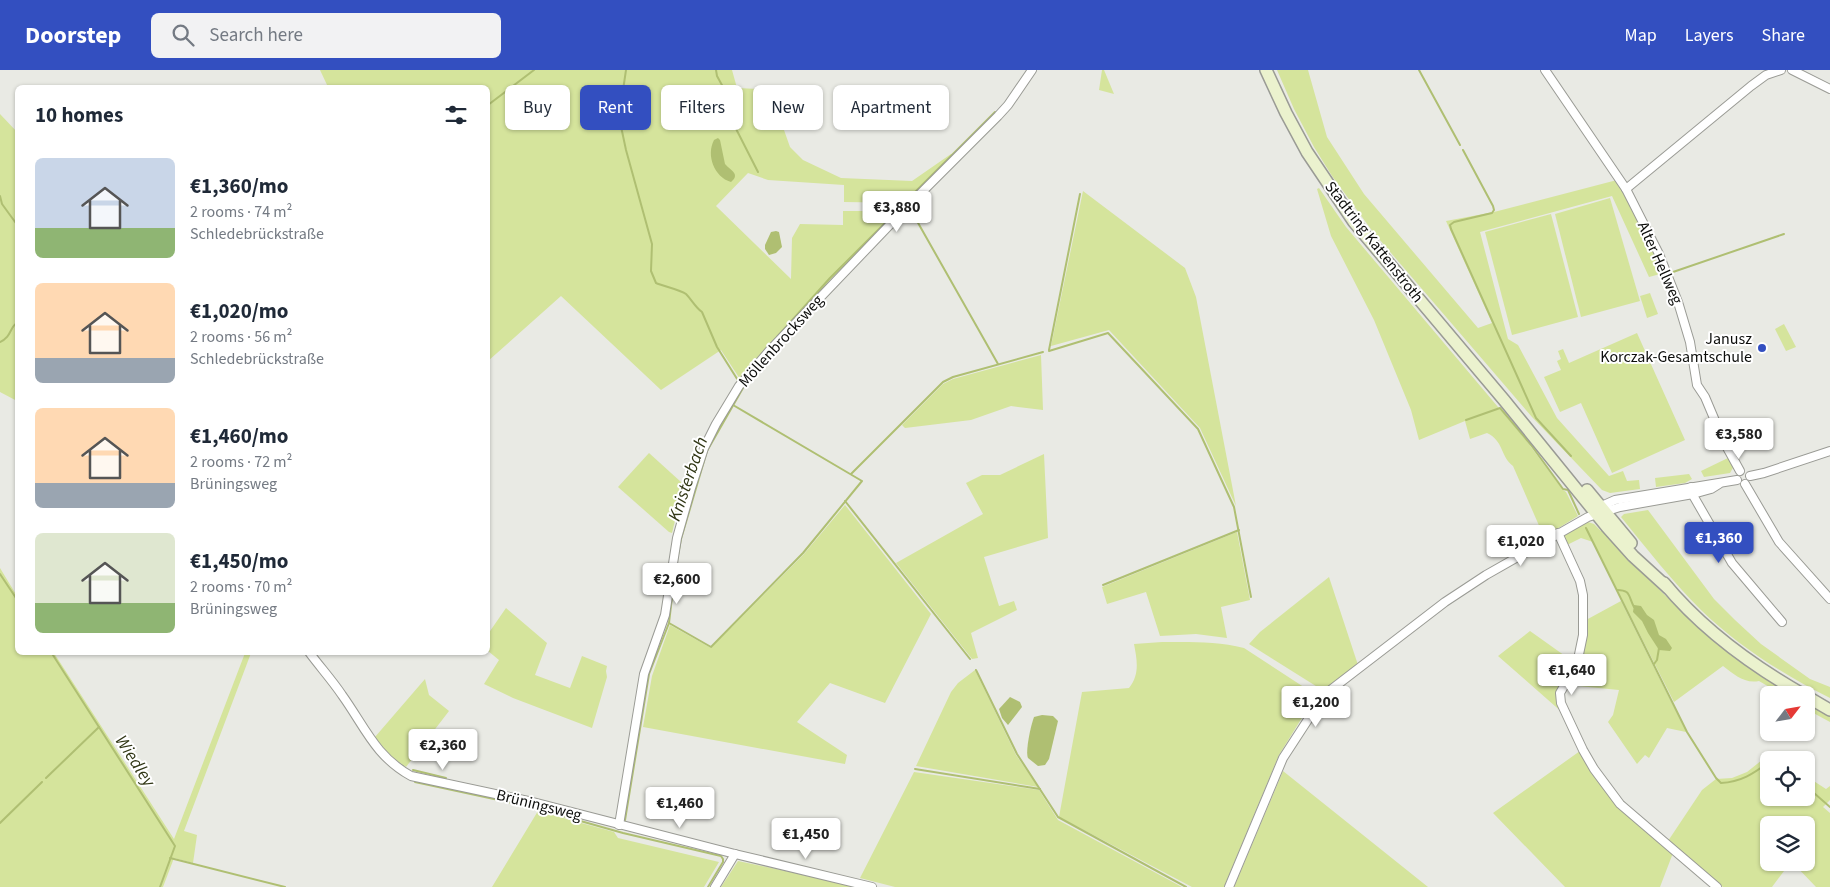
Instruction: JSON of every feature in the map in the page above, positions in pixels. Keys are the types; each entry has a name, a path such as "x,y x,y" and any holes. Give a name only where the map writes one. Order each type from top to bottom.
{"main road":[{"name":"Stadtring Kattenstroth","path":"1266,70 1307,152 1354,222 1504,400 1528,424 1597,512 1694,615 1743,658 1789,686"},
{"name":"Stadtring Kattenstroth","path":"1815,702 1830,710"}],"street":[{"name":"Möllenbrocksweg","path":"619,825 644,674 665,615 679,529 704,448 716,424 741,384 769,350 998,116 1008,105 1032,70"},
{"name":"Alter Hellweg","path":"1545,70 1626,189 1660,254 1670,278 1690,342 1697,385 1705,397 1724,442 1740,471"},
{"path":"1626,189 1751,86 1766,75 1780,70"},
{"path":"1792,70 1830,89"},
{"path":"1750,476 1830,451"},
{"path":"1737,480 1737,474 1740,471 1746,471 1750,476 1749,482 1745,484"},
{"path":"1737,480 1745,484 1779,542 1830,600"},
{"path":"1229,887 1283,758 1324,695 1445,602 1486,575 1615,500 1692,490 1709,484 1737,480"},
{"path":"1692,490 1732,563 1782,622"},
{"path":"1558,534 1580,581 1583,594 1582,635 1577,664 1560,693 1561,703 1583,750 1607,787 1627,811 1717,887"},
{"name":"Brüningsweg","path":"311,655 342,694 374,744 396,767 411,776 533,802 872,887"},
{"path":"715,887 735,854"}],"shaded area":[{"path":"320,70 732,70 736,85 661,85 661,130 743,130 743,88 753,89 753,130 784,130 790,147 803,160 841,178 912,181 951,154 955,157 909,203 844,202 844,185 768,180 748,173 716,206 791,279 792,238 800,224 843,225 843,211 902,211 832,278 740,379 721,350 661,390 561,296 490,359 490,85 327,85"},
{"path":"1102,70 1104,70 1114,94 1099,90"},
{"path":"1277,70 1308,70 1327,137 1364,194 1478,328 1492,323 1446,221 1494,212 1617,180 1625,192 1664,273 1649,277 1612,196 1480,232 1508,339 1518,345 1557,418 1609,476 1623,471 1627,481 1639,480 1640,489 1610,493 1602,490 1532,417 1373,232 1332,176 1314,147 1294,109"},
{"path":"0,114 15,130 15,400 0,392"},
{"path":"718,138 725,164 735,174 731,182 720,175 711,159 714,140"},
{"path":"1319,188 1346,227 1525,439 1566,492 1578,516 1544,537 1513,466 1506,458 1499,444 1487,433 1470,439 1465,421 1419,440 1411,410 1374,320 1331,236 1317,189"},
{"path":"1083,191 1185,268 1196,297 1236,506 1200,428 1109,330 1051,346"},
{"path":"1610,198 1640,301 1581,317 1555,214"},
{"path":"1551,214 1578,317 1512,335 1485,232"},
{"path":"771,232 779,232 782,247 776,253 769,255 765,245"},
{"path":"1650,293 1658,314 1647,318 1640,296"},
{"path":"1784,324 1796,347 1786,351 1775,329"},
{"path":"1637,333 1685,440 1612,473 1581,403 1560,412 1544,377 1561,370 1557,361 1561,359 1558,351 1563,349 1569,363"},
{"path":"1041,355 1043,410 1011,406 971,420 905,428 902,425 943,384 953,379"},
{"path":"649,453 681,482 683,488 672,533 618,487"},
{"path":"1044,454 1048,538 984,557 999,606 1014,601 1017,610 971,633 978,658 972,659 896,563 983,514 966,483 982,475 1000,475"},
{"path":"1730,457 1734,466 1730,473 1704,477 1701,471"},
{"path":"1689,474 1692,479 1685,483 1656,487 1655,478"},
{"path":"845,505 931,614 885,703 830,683 797,722 847,755 845,764 643,727 652,676 670,625 711,648 804,554"},
{"path":"1648,510 1714,599 1761,644 1810,679 1830,687 1830,698 1815,690 1815,686 1807,686 1779,670 1746,648 1715,623 1690,599 1660,565 1621,517 1624,514"},
{"path":"1588,522 1594,524 1601,531 1603,530 1678,608 1718,645 1778,686 1768,686 1759,681 1744,680 1723,666 1674,702 1593,542 1581,538 1567,545 1563,538"},
{"path":"1237,532 1250,600 1221,607 1227,638 1196,634 1160,636 1146,592 1107,604 1102,587"},
{"path":"0,568 15,593 15,655 55,655 174,839 244,655 250,655 184,831 197,835 193,863 174,858 163,887 0,887"},
{"path":"1329,577 1358,665 1327,687 1319,688 1249,644 1260,632"},
{"path":"1621,601 1686,732 1667,728 1649,758 1645,755 1637,764 1608,722 1613,715 1619,690 1568,685 1586,620"},
{"path":"1634,605 1641,606 1647,615 1654,620 1659,635 1666,639 1672,648 1670,651 1659,650 1642,621 1633,612"},
{"path":"506,608 547,643 535,675 570,688 582,656 607,666 607,677 592,728 513,698 484,684 499,660 490,653 490,631"},
{"path":"1530,631 1575,663 1558,694 1564,714 1498,656"},
{"path":"1162,642 1214,643 1244,648 1316,695 1279,755 1224,887 1192,887 1059,817 1082,692 1129,688 1136,672 1137,661 1134,644"},
{"path":"975,670 1016,755 1038,787 916,766 951,692 958,683"},
{"path":"425,679 429,695 449,711 406,767 390,756 375,737"},
{"path":"1010,697 1020,702 1022,707 1008,725 1002,718 999,709"},
{"path":"1815,707 1830,715 1830,722 1815,714"},
{"path":"1042,715 1053,716 1058,721 1049,759 1045,765 1038,766 1028,758 1027,750 1034,717"},
{"path":"1580,751 1591,770 1673,853 1660,887 1565,887 1493,813"},
{"path":"1760,762 1760,806 1815,806 1815,782 1826,789 1830,786 1830,800 1823,807 1830,813 1830,887 1816,887 1801,871 1815,871 1815,816 1760,816 1760,871 1784,871 1772,887 1723,887 1668,841 1702,790 1716,779 1732,778 1747,772"},
{"path":"1283,771 1428,887 1234,887"},
{"path":"914,772 1039,790 1058,820 1182,887 895,887 860,878"},
{"path":"538,811 614,832 618,838 719,862 704,887 492,887"},
{"path":"738,861 861,887 721,887"}],"waterway":[{"path":"490,103 534,70"},
{"name":"Knisterbach","path":"626,70 619,117 626,150 652,244 651,271 656,283 686,294 702,312 717,347 739,382"},
{"path":"716,70 723,87 729,115 758,172"},
{"path":"1419,70 1460,145"},
{"path":"901,206 995,112"},
{"path":"1463,150 1494,210 1492,213 1454,222 1450,225 1451,229 1536,418 1571,456"},
{"path":"1049,350 1080,194"},
{"path":"0,196 2,204 15,222"},
{"path":"777,337 830,278 896,212"},
{"path":"913,214 998,364"},
{"path":"1673,272 1784,234"},
{"path":"0,342 7,337 15,324"},
{"path":"1049,351 1108,333 1198,429 1234,507 1251,597"},
{"path":"851,474 943,382 953,377 1043,352"},
{"path":"739,380 749,369"},
{"name":"Knisterbach","path":"677,560 681,539 707,451 743,388 742,386"},
{"path":"669,623 711,647 803,553 862,481 733,405"},
{"path":"1466,420 1500,408 1531,445 1563,489 1568,490 1579,514"},
{"path":"845,501 970,659"},
{"path":"1586,528 1687,732 1716,778 1721,783 1735,781 1760,768"},
{"path":"1103,585 1239,530"},
{"name":"Wiedley","path":"0,574 15,596"},
{"name":"Knisterbach","path":"625,820 649,674 669,623 673,589"},
{"path":"1617,590 1627,592 1634,607"},
{"path":"1654,664 1657,660 1659,648"},
{"name":"Wiedley","path":"53,655 175,846 160,887"},
{"path":"976,670 1017,754 1058,817 1186,887"},
{"path":"322,674 334,690"},
{"path":"46,778 99,727"},
{"path":"398,763 403,766"},
{"path":"915,769 1040,789"},
{"path":"413,770 446,778"},
{"path":"0,823 42,782"},
{"path":"415,782 531,807 623,833 721,856 723,862 708,887"},
{"path":"1815,794 1830,807"},
{"path":"170,858 285,887"}],"place":[{"name":"Janusz Korczak-Gesamtschule","path":"1762,348"}]}
